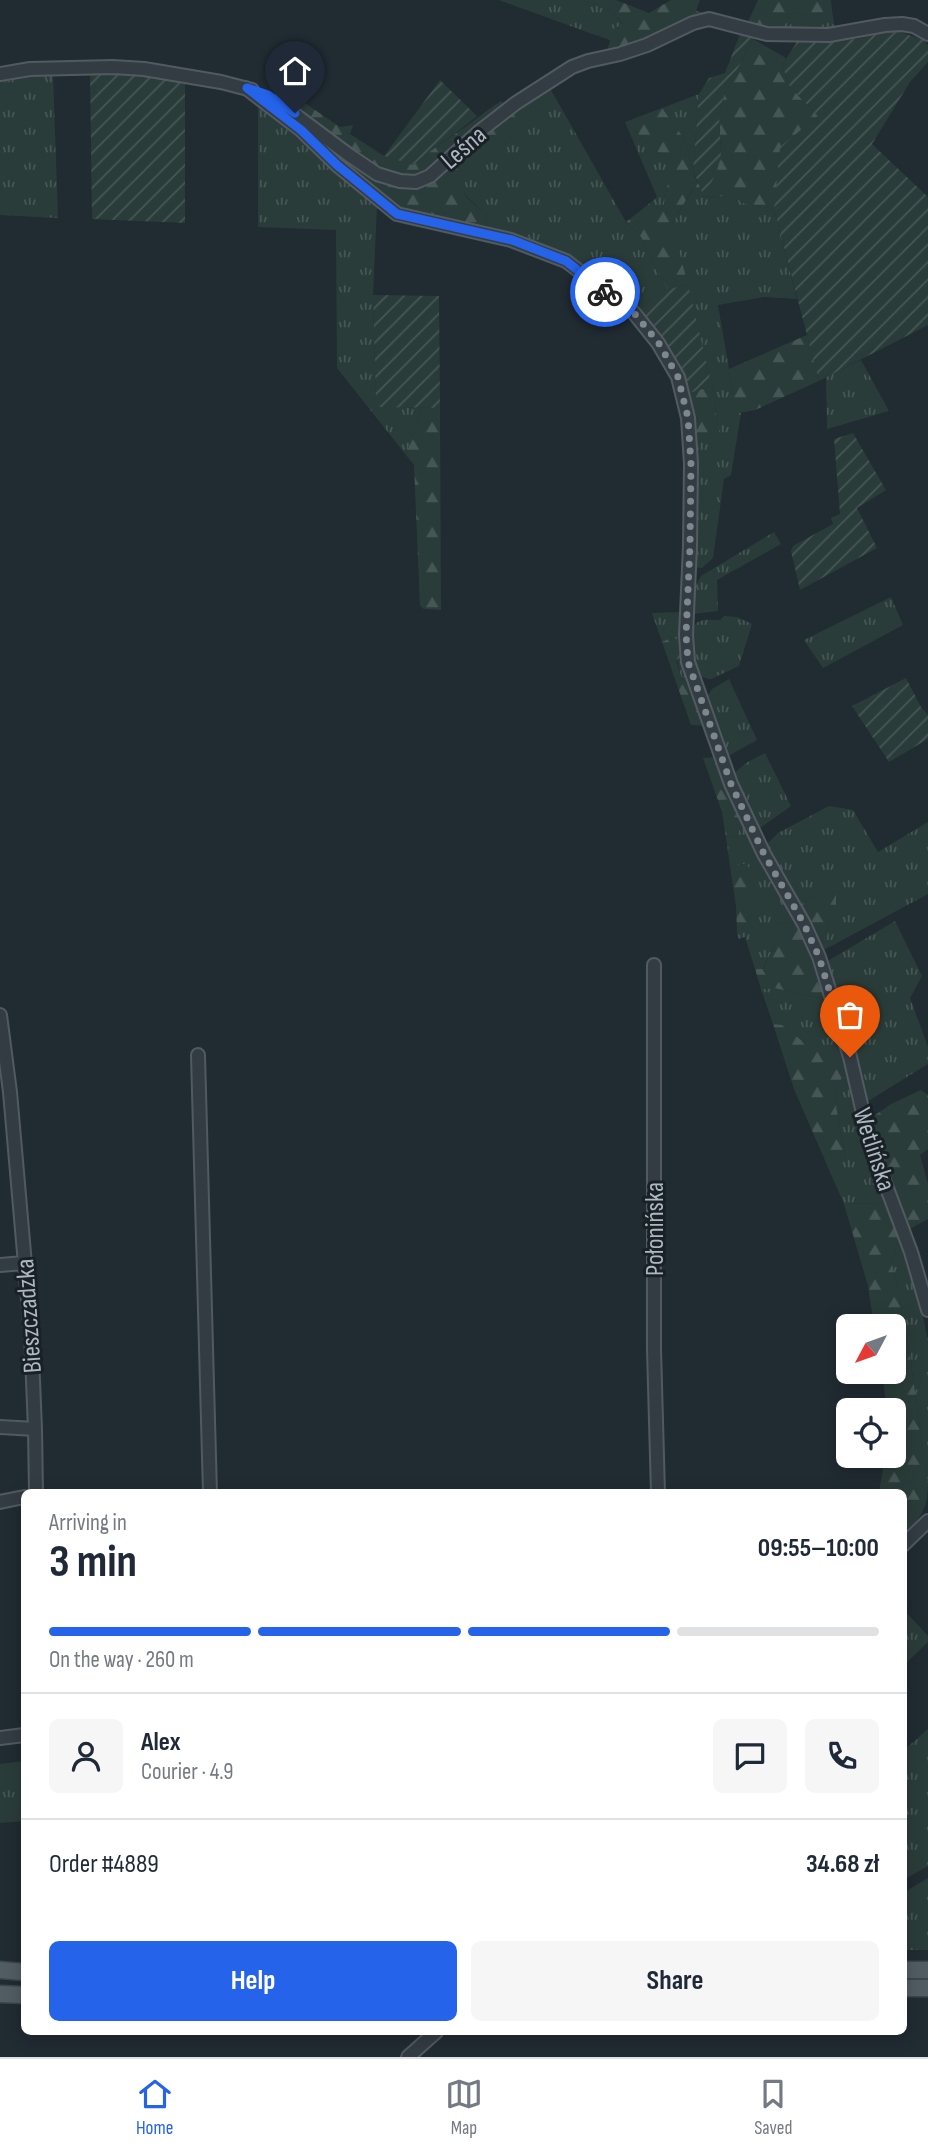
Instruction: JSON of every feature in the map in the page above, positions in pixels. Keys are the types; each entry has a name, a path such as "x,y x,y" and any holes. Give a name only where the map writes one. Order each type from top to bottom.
{"main road":[{"path":"0,1970 21,1972"},
{"path":"907,1970 928,1970"},
{"path":"907,1988 928,1988"},
{"path":"0,1994 21,1995"}],"street":[{"name":"Leśna","path":"0,74 57,68 144,69 247,88 268,95 377,174 400,181 416,182 430,176 516,103 572,67 647,45 693,23 709,19 767,34 829,35 902,24 914,26 928,34"},
{"name":"Wetlińska","path":"247,88 301,130 337,165 397,214 512,240 566,261 634,313 658,342 678,377 688,418 691,464 686,635 688,662 731,784 764,854 804,924 819,957 850,1057 870,1143 911,1252 928,1310"},
{"name":"Połonińska","path":"654,965 654,1349 658,1489"},
{"name":"Bieszczadzka","path":"0,1015 5,1093 31,1333 36,1489"},
{"path":"198,1055 210,1489"},
{"path":"0,1265 24,1263"},
{"path":"0,1427 35,1429"},
{"path":"0,1502 21,1498"},
{"path":"907,1541 928,1521"},
{"path":"0,1738 21,1735"},
{"path":"408,2057 433,2035"}],"green space":[{"path":"499,0 581,0 611,11 623,25 598,36"},
{"path":"581,0 616,0 649,13 671,0 700,0 696,11 704,13 652,39 607,52 610,40 598,36 623,24 611,11"},
{"path":"758,0 831,0 832,11 810,15 790,13 783,29 747,24"},
{"path":"832,11 835,28 783,29 790,13 810,15"},
{"path":"895,30 923,40 928,45 928,62 910,82 872,144 928,197 928,325 819,381 774,209 780,147 818,116 790,87 782,65 797,42 857,39"},
{"path":"740,34 753,39 724,95 719,115 721,154 717,171 704,197 693,170 699,94 709,78 725,73"},
{"path":"753,39 786,58 782,66 790,87 818,116 781,147 774,209 746,204 731,196 697,197 692,190 672,224 688,285 667,289 641,237 626,222 650,203 663,210 668,182 668,161 625,122 662,108 685,140 694,174 704,196 721,154 719,115 724,95"},
{"path":"90,73 146,74 185,84 185,223 92,219"},
{"path":"53,74 58,218 0,215 0,82"},
{"path":"440,80 477,116 413,165 384,156"},
{"path":"549,87 555,97 532,107 510,127 512,137 462,185 466,197 487,216 486,229 403,211 365,183 279,108 398,184 425,186 499,121"},
{"path":"699,94 693,170 685,140 662,108"},
{"path":"293,95 340,127 353,125 350,134 384,156 413,165 501,101 506,107 429,172 415,178 397,176 378,169 279,99"},
{"path":"555,97 626,222 641,237 667,289 635,311 603,285 486,229 487,216 466,196 461,185 512,137 509,127 532,107"},
{"path":"258,105 296,133 377,205 373,295 376,406 421,408 406,455 337,368 336,230 258,227"},
{"path":"625,122 668,161 668,182 663,210 650,203 657,197"},
{"path":"693,189 697,197 731,196 746,204 774,209 797,299 764,297 718,305 734,413 741,413 731,475 724,479 713,558 702,568 692,567 693,436 719,432 712,386 672,224"},
{"path":"688,285 712,386 686,394 635,311 667,289"},
{"path":"373,295 439,296 440,408 376,407"},
{"path":"807,335 819,381 755,410 734,414 729,369"},
{"path":"861,360 889,411 827,429 826,377"},
{"path":"712,386 719,433 693,436 686,394"},
{"path":"421,408 440,408 441,610 424,609 420,606 414,465 406,455"},
{"path":"853,433 886,490 857,508 877,548 800,590 791,551 793,546 833,524 831,518 840,514 834,439"},
{"path":"774,532 781,544 717,580 718,611 693,614 694,589 701,576"},
{"path":"891,597 903,625 823,668 804,640"},
{"path":"683,612 698,698 681,677 672,637 662,642 652,613"},
{"path":"724,616 737,617 752,624 739,666 711,679 703,677 694,667 693,628 701,621 720,620"},
{"path":"672,637 681,641 682,656 676,660 681,677 698,698 708,726 691,725 662,642"},
{"path":"906,678 928,715 928,739 889,762 852,706"},
{"path":"729,679 757,740 728,756 725,754 707,697 712,689"},
{"path":"765,753 791,806 760,828 757,827 732,775 746,763"},
{"path":"719,757 743,820 737,836 726,838 722,812 703,758"},
{"path":"829,806 853,810 878,852 928,822 928,894 822,951 818,945 827,937 828,923 836,909 817,894 800,905 771,859 766,845 778,833"},
{"path":"743,820 769,874 797,921 776,924 776,943 762,970 755,969 745,937 738,939 737,931 747,926 746,864 730,866 726,838 737,836"},
{"path":"746,864 753,878 753,903 747,926 737,931 730,866"},
{"path":"836,892 836,909 828,923 827,937 818,945 800,905 817,894"},
{"path":"797,921 825,999 774,988 761,989 755,969 763,969 776,943 776,924"},
{"path":"895,921 922,976 910,998 928,1047 928,1064 865,1103 826,962"},
{"path":"774,988 825,999 846,1068 863,1142 888,1203 844,1204 827,1165 833,1167 846,1159 836,1107 837,1089 811,1049 782,1025 773,1024 761,989"},
{"path":"773,1024 782,1025 811,1048 831,1049 844,1072 837,1089 836,1106 846,1160 833,1167 827,1165 794,1089"},
{"path":"921,1090 928,1095 928,1149 920,1155 928,1184 928,1219 908,1230 868,1120 891,1104"},
{"path":"888,1203 899,1235 892,1263 903,1314 872,1314 868,1286 844,1204"},
{"path":"899,1235 920,1302 928,1341 928,1484 906,1314 903,1314 892,1263"},
{"path":"906,1330 928,1484 922,1513 907,1532 907,1489 880,1489 883,1468 906,1468 906,1398 885,1398 884,1384 906,1384"},
{"path":"907,1613 928,1636 928,1642 907,1662"},
{"path":"928,1729 928,1866 907,1878 907,1808 907,1747"},
{"path":"21,1761 21,1821 0,1823 0,1764"},
{"path":"928,1878 928,1950 907,1950 907,1891"}],"way so far":[{"path":"605,292 634,313 658,342 678,377 688,418 691,464 686,635 688,662 731,784 764,854 804,924 819,957 850,1057"}],"route":[{"path":"295,113 268,95 247,88 282,114 337,165 397,214 512,240 566,261 605,292"}]}
